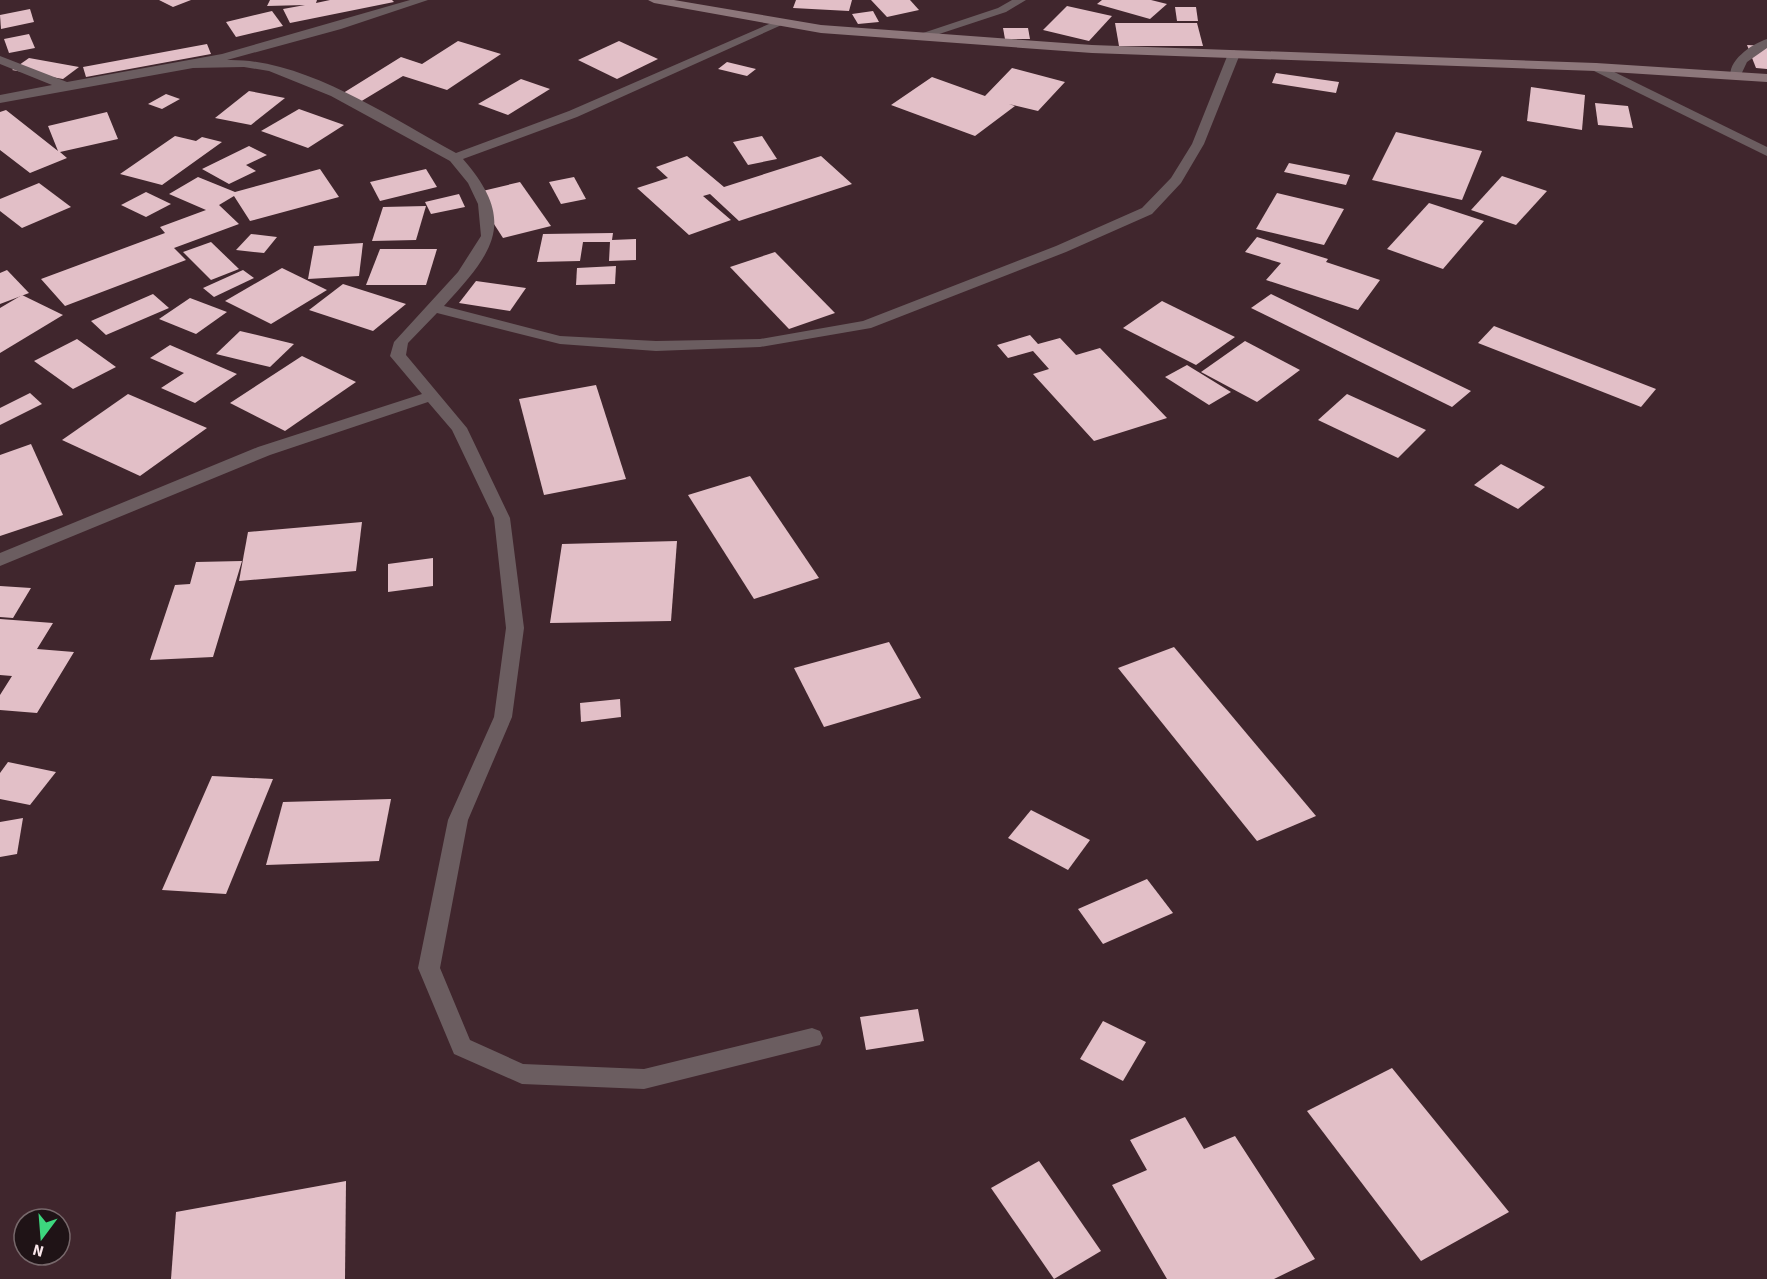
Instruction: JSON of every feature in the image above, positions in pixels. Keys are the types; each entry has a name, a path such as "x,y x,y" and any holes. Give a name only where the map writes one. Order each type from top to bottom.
{"street":[{"path":"0,99 63,84 192,64 287,41 422,0"},
{"path":"654,0 821,29 1092,49 1596,67 1767,78"},
{"path":"923,35 1002,10 1020,0"},
{"path":"454,158 573,114 780,23"},
{"path":"1735,76 1738,64 1753,50 1767,43"},
{"path":"433,308 560,340 656,346 760,343 866,325 1051,253 1147,212 1176,180 1198,144 1234,54"},
{"path":"0,60 63,84"},
{"path":"192,64 244,63 272,68 335,93 454,158 465,169 486,208 488,236 470,267 401,342 398,356 459,428 502,518 515,628 502,717 458,820 429,968 462,1047 522,1074 644,1079 812,1038"},
{"path":"1596,67 1767,152"},
{"path":"0,560 264,451 430,396"}],"building":[{"path":"159,0 191,0 173,7"},
{"path":"270,0 317,0 316,3 330,0 392,0 394,2 290,23 283,9 305,5 267,6"},
{"path":"796,0 852,0 849,11 793,8"},
{"path":"871,0 910,0 919,10 887,17"},
{"path":"1102,0 1151,0 1167,4 1150,19 1097,4"},
{"path":"1067,6 1112,16 1089,41 1043,30"},
{"path":"1175,7 1196,7 1198,21 1177,21"},
{"path":"30,9 34,22 1,29 0,15"},
{"path":"272,11 283,26 236,37 226,22"},
{"path":"873,11 879,22 858,24 852,14"},
{"path":"1115,23 1197,23 1203,46 1119,46"},
{"path":"1003,28 1028,28 1030,39 1005,39"},
{"path":"29,34 35,48 9,53 4,39"},
{"path":"458,41 501,54 447,90 403,76 360,102 340,95 401,57 422,64"},
{"path":"619,41 658,59 617,79 578,60"},
{"path":"207,44 211,54 86,77 83,67"},
{"path":"1747,45 1767,46 1767,69 1756,68"},
{"path":"29,58 79,67 63,79 12,70"},
{"path":"727,62 756,69 747,76 718,69"},
{"path":"1012,68 1065,82 1038,111 1009,104 1015,106 975,136 891,105 932,77 985,96"},
{"path":"1276,73 1339,82 1336,93 1272,83"},
{"path":"521,79 550,89 508,115 478,104"},
{"path":"1531,87 1585,95 1582,130 1527,121"},
{"path":"249,91 285,98 251,125 215,118"},
{"path":"166,94 180,99 162,109 148,104"},
{"path":"1595,103 1628,106 1633,128 1598,125"},
{"path":"299,109 344,125 308,148 261,131"},
{"path":"6,110 58,151 48,126 107,112 118,139 60,152 67,158 30,173 0,150 0,112"},
{"path":"1396,132 1482,151 1462,200 1372,180"},
{"path":"175,136 196,141 202,137 222,142 162,185 120,174"},
{"path":"762,136 777,159 748,165 733,142"},
{"path":"249,146 267,155 246,165 256,171 229,184 202,169"},
{"path":"687,156 724,187 821,156 852,184 739,221 710,194 703,196 731,220 689,235 637,188 668,178 656,167"},
{"path":"1289,163 1350,175 1346,185 1284,172"},
{"path":"320,169 339,197 250,221 234,196 219,205 239,224 174,248 186,260 65,306 41,279 165,233 160,227 206,210 169,194 198,177 235,192"},
{"path":"426,169 437,187 380,201 370,182"},
{"path":"1502,176 1547,191 1516,225 1471,210"},
{"path":"574,177 586,199 561,204 549,182"},
{"path":"520,182 551,226 503,238 474,193"},
{"path":"39,183 71,207 22,228 0,211 0,199"},
{"path":"146,192 171,204 146,217 121,205"},
{"path":"1277,193 1344,209 1324,245 1256,229"},
{"path":"459,194 465,207 431,214 425,202"},
{"path":"1429,203 1484,221 1443,269 1387,249"},
{"path":"426,206 416,240 372,241 383,207"},
{"path":"613,233 612,240 636,239 636,260 609,261 610,242 583,242 580,261 537,262 543,234"},
{"path":"251,234 277,237 264,253 236,250"},
{"path":"1257,237 1328,259 1326,262 1380,280 1358,310 1266,280 1281,263 1245,252"},
{"path":"211,242 239,269 211,280 183,252"},
{"path":"363,243 359,276 308,279 314,246"},
{"path":"380,249 437,249 426,285 366,285"},
{"path":"775,252 835,313 789,329 730,267"},
{"path":"616,266 615,284 576,285 577,268"},
{"path":"282,268 327,290 271,324 225,301"},
{"path":"7,270 29,293 0,304 0,273"},
{"path":"243,270 254,278 214,297 203,288"},
{"path":"476,281 526,288 510,311 459,303"},
{"path":"343,284 406,304 373,331 309,310"},
{"path":"153,294 169,308 106,335 91,321"},
{"path":"1271,294 1471,391 1452,407 1251,308"},
{"path":"22,295 63,315 0,353 0,308"},
{"path":"190,298 227,312 196,334 159,319"},
{"path":"1162,301 1235,337 1196,365 1123,328"},
{"path":"1494,326 1656,389 1641,407 1478,343"},
{"path":"240,331 294,344 270,367 216,354"},
{"path":"1030,335 1038,344 1060,338 1076,355 1100,348 1167,418 1094,441 1033,374 1049,369 1033,351 1008,358 997,345"},
{"path":"77,339 116,367 73,389 34,361"},
{"path":"1245,341 1300,370 1257,402 1201,372"},
{"path":"170,345 237,374 195,403 161,388 184,373 150,358"},
{"path":"302,356 356,382 285,431 230,403"},
{"path":"1187,365 1231,392 1209,405 1165,377"},
{"path":"596,385 626,479 544,495 519,399"},
{"path":"30,393 42,404 0,425 0,408"},
{"path":"128,394 207,428 140,476 62,440"},
{"path":"1347,394 1426,430 1398,458 1318,420"},
{"path":"31,444 63,515 0,536 0,455"},
{"path":"1501,464 1545,487 1518,509 1474,485"},
{"path":"750,476 819,578 754,599 688,495"},
{"path":"362,522 356,571 239,581 248,532"},
{"path":"677,541 671,621 550,623 562,544"},
{"path":"433,558 433,586 388,592 388,564"},
{"path":"242,561 213,657 150,660 175,585 190,584 196,562"},
{"path":"0,586 31,588 13,618 0,617"},
{"path":"0,619 53,623 37,649 74,652 37,713 0,710 0,695 12,676 0,675"},
{"path":"889,642 921,698 824,727 794,668"},
{"path":"1174,647 1316,816 1257,841 1118,668"},
{"path":"620,699 621,717 581,722 580,703"},
{"path":"8,762 56,772 30,805 0,799 0,773"},
{"path":"212,776 273,779 226,894 162,890"},
{"path":"391,799 379,861 266,865 283,802"},
{"path":"1031,810 1090,840 1068,870 1008,838"},
{"path":"23,818 17,854 0,857 0,822"},
{"path":"1147,879 1173,913 1103,944 1078,909"},
{"path":"918,1009 924,1041 866,1050 860,1017"},
{"path":"1103,1021 1146,1042 1123,1081 1080,1059"},
{"path":"1392,1068 1509,1212 1421,1261 1307,1111"},
{"path":"1185,1117 1204,1149 1235,1136 1315,1259 1274,1279 1167,1279 1112,1185 1147,1170 1130,1140"},
{"path":"1039,1161 1101,1251 1054,1279 991,1188"},
{"path":"346,1181 345,1279 171,1279 176,1212"}]}
